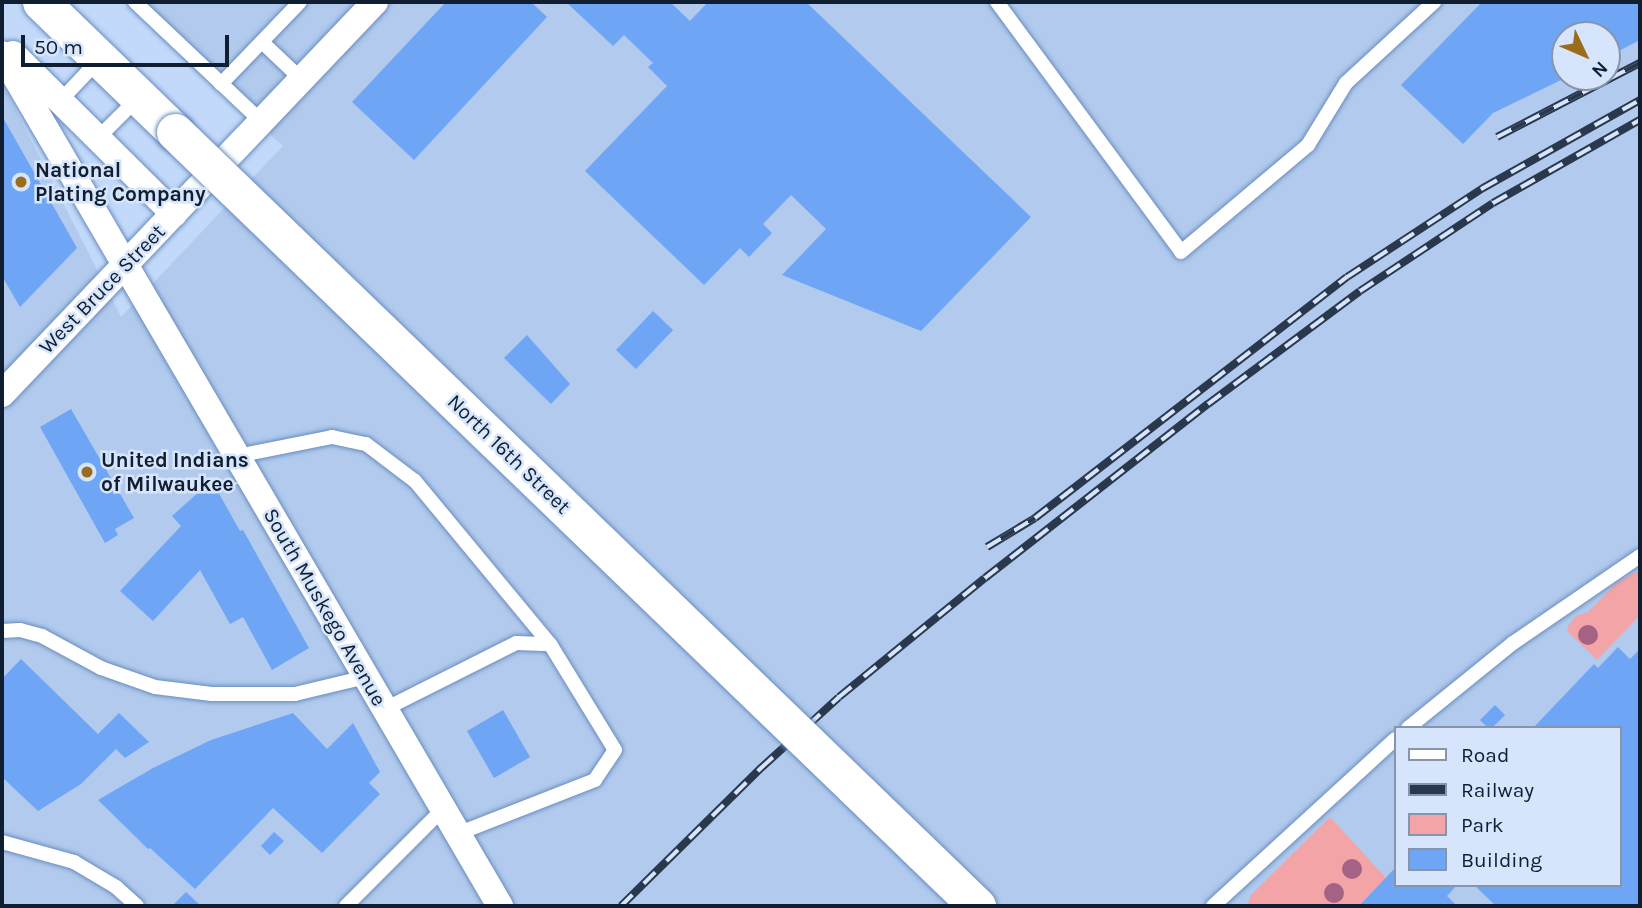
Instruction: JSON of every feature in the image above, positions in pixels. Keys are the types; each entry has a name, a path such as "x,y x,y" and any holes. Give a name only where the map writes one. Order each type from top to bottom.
{"main road":[{"name":"North 16th Street","path":"41,2 62,16 977,906"}],"street":[{"name":"West Bruce Street","path":"2,394 370,3"},
{"path":"2,43 174,214"},
{"name":"South Muskego Avenue","path":"2,54 500,906"}],"lane":[{"path":"135,2 261,121"},
{"path":"221,84 300,2"},
{"path":"997,2 1181,253 1308,145 1346,83 1434,2"},
{"path":"262,42 301,79"},
{"path":"60,101 95,64"},
{"path":"98,138 136,99"},
{"path":"237,456 332,437 366,444 415,481 550,644 615,750 595,780 457,834"},
{"path":"1410,726 1513,643 1640,556"},
{"path":"2,631 20,630 42,636 101,668 155,687 178,690 251,695 295,694 366,677"},
{"path":"385,709 516,643 550,644"},
{"path":"1213,906 1394,740"},
{"path":"346,906 443,809"},
{"path":"2,842 74,862 116,887 136,906"}],"shaded area":[{"path":"126,2 1640,2 1640,906 2,906 2,83 121,317 283,146"}],"green space":[{"path":"1640,570 1640,615 1597,660 1567,631 1568,626 1576,616 1588,612 1616,583"},
{"path":"1330,817 1386,878 1359,906 1247,906 1251,895"}],"building":[{"path":"446,2 531,2 547,17 414,160 352,102"},
{"path":"566,2 670,2 690,21 708,2 806,2 1031,217 921,331 782,275 826,229 791,195 763,224 772,233 749,257 740,248 704,285 585,171 667,86 648,67 653,63 624,35 613,46"},
{"path":"1482,2 1640,2 1640,40 1621,50 1621,21 1551,21 1551,85 1493,113 1463,144 1401,85"},
{"name":"National Plating Company","path":"2,116 77,248 20,307 2,276"},
{"path":"653,311 673,330 636,369 616,350"},
{"path":"527,335 570,384 551,404 504,358"},
{"name":"United Indians of Milwaukee","path":"71,409 134,518 115,529 118,535 105,543 40,427"},
{"path":"209,483 217,490 240,531 243,530 309,648 272,670 243,617 230,624 200,570 153,621 120,591 181,526 172,516"},
{"path":"1618,647 1630,659 1640,649 1640,906 1496,906 1476,887 1621,887 1621,726 1535,726 1594,664 1598,668"},
{"path":"21,659 98,734 119,713 149,742 125,758 116,749 81,784 38,811 2,777 2,679"},
{"path":"1495,705 1505,715 1494,726 1486,726 1480,720"},
{"path":"503,710 530,757 494,778 467,731"},
{"path":"293,713 327,749 353,723 380,772 369,783 380,794 322,853 273,808 195,889 148,849 98,800 153,768 211,740"},
{"path":"274,832 284,841 270,855 261,846"},
{"path":"1394,869 1394,887 1455,887 1447,896 1457,906 1359,906"},
{"path":"186,892 201,906 172,906"}],"railway":[{"path":"1497,137 1640,63"},
{"path":"987,547 1035,518 1347,277 1483,188 1640,100"},
{"path":"621,906 761,768 839,697 985,578 1208,404 1360,291 1493,203 1640,120"}],"place":[{"name":"National Plating Company","path":"21,182"},
{"name":"United Indians of Milwaukee","path":"87,472"}]}
